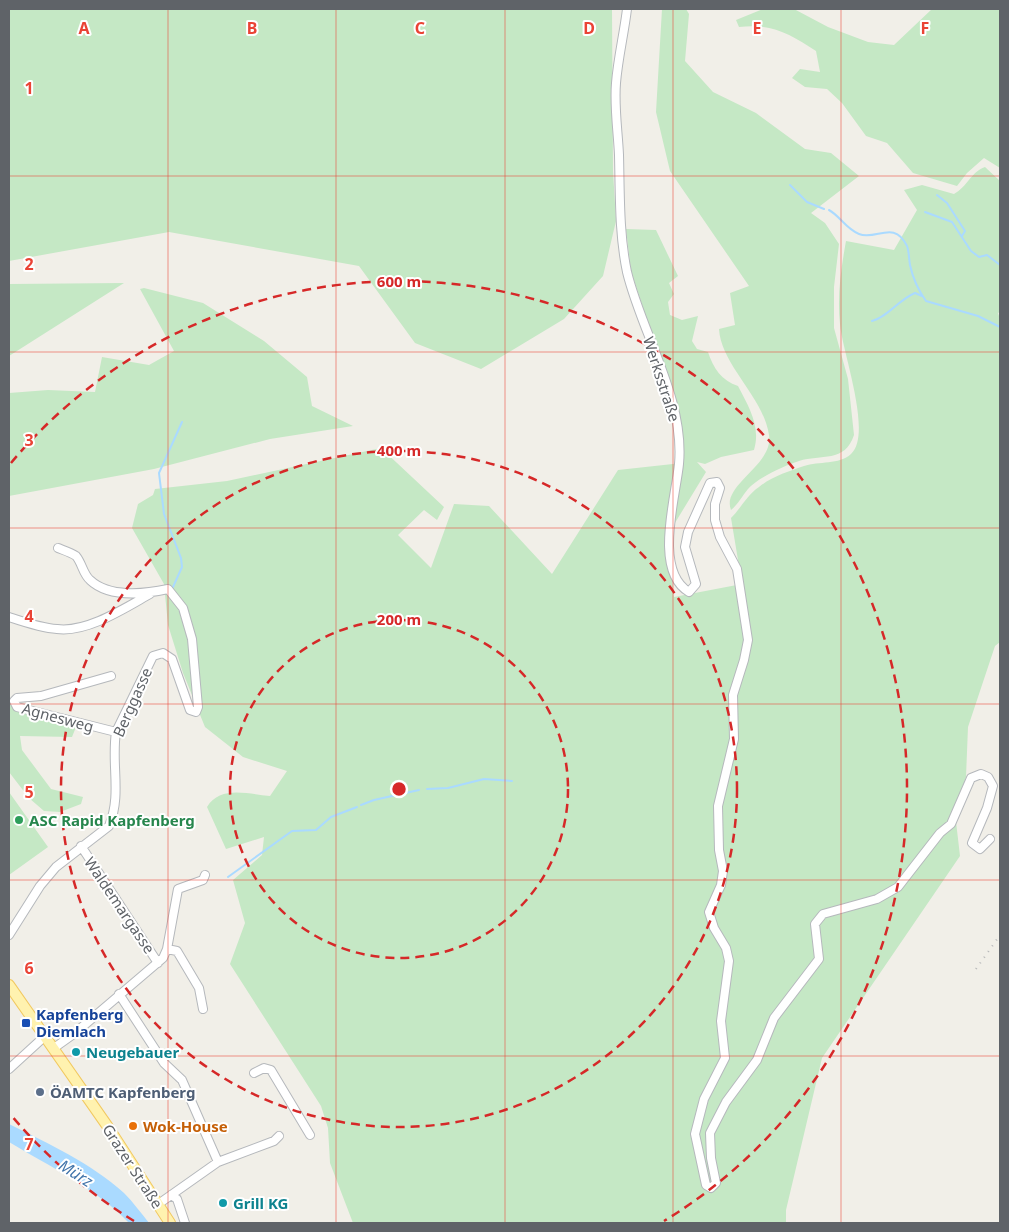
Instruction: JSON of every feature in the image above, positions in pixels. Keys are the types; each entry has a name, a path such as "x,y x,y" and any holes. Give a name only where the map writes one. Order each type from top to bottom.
{"main road":[{"name":"Grazer Straße","path":"9,985 108,1127 170,1223"}],"street":[{"name":"Werksstraße","path":"627,9 616,85 622,242 627,272 649,340 666,384 678,429 679,466 669,525 673,570 682,588 689,592 696,584 685,547 688,532 710,483 717,482 720,488 714,504 715,520 720,537 737,569 748,640 733,695 734,739 718,806 719,850 723,871 721,885 710,912 714,928 726,948 729,961 721,1021 725,1058 704,1099 695,1134 706,1185 711,1188 716,1183 711,1158 710,1132 726,1102 757,1060 774,1018 819,959 815,924 819,918 836,910 878,899 898,888 934,840 951,824 971,778 981,774 988,777 993,786 987,808 972,843 980,849 990,839"},
{"name":"Berggasse","path":"9,935 51,873 81,846 103,833 114,816 116,796 116,732 153,656 163,653 172,659 190,710 198,711 192,639 183,608 168,589 152,593 130,594 108,589 90,580 75,556 58,548"},
{"path":"9,617 58,630 75,628 114,615 152,593"},
{"name":"Agnesweg","path":"111,676 41,696 17,698 14,701 18,706 116,732"},
{"name":"Waldemargasse","path":"81,846 158,963"},
{"path":"54,1048 75,1033 158,963 167,949 178,889 203,880 205,875"},
{"path":"167,949 177,951 194,979 203,1009"},
{"path":"119,994 164,1063 182,1080 218,1162"},
{"path":"9,1069 44,1037"},
{"path":"254,1073 264,1068 271,1070 310,1135"},
{"path":"157,1204 218,1162 274,1141 279,1136"},
{"name":"Grazer Straße","path":"171,1195 177,1199 185,1223"}],"green space":[{"path":"9,9 612,9 613,171 616,221 603,276 564,319 481,369 415,343 359,266 169,232 9,261"},
{"path":"662,9 686,9 689,14 685,61 713,92 756,113 805,149 831,153 859,176 811,213 825,223 839,244 834,287 834,328 848,379 854,435 845,450 838,454 799,461 765,476 748,489 731,510 730,501 733,492 764,456 768,446 769,435 759,407 727,355 721,342 719,329 735,325 730,293 749,286 670,171 656,112"},
{"path":"763,9 794,9 828,27 868,42 894,45 932,9 1000,9 1000,168 984,158 967,173 957,186 913,173 887,143 866,136 842,103 827,89 805,87 792,78 800,69 820,72 816,51 789,35 771,28 739,27 736,20"},
{"path":"985,167 1000,181 1000,312 998,313 1000,319 1000,642 995,646 968,727 966,777 955,813 960,856 822,1058 786,1210 786,1223 353,1223 330,1163 328,1128 321,1106 230,964 245,923 233,880 262,855 264,837 226,849 207,807 213,800 227,793 235,792 270,796 287,771 243,757 205,727 183,673 168,625 164,584 132,528 138,504 153,495 155,489 227,481 381,448 444,507 437,520 424,510 398,535 431,568 454,504 489,506 552,574 618,470 682,463 684,460 681,424 674,393 662,366 631,271 626,229 656,230 678,276 669,283 674,294 668,302 670,315 682,320 698,316 692,341 697,349 708,352 715,368 727,381 738,386 753,417 756,433 754,450 721,457 705,464 697,462 706,472 667,536 674,597 742,584 731,518 755,490 769,480 804,466 841,460 851,454 857,444 859,429 858,411 839,314 840,282 846,241 894,250 917,210 904,190 922,185 954,194 976,172"},
{"path":"124,283 9,356 9,284"},
{"path":"144,288 203,303 264,341 307,377 312,406 353,426 270,439 154,469 9,496 9,393 48,390 95,392 102,357 149,365 174,351 140,289"},
{"path":"9,704 30,715 76,727 72,737 20,736 22,750 51,789 83,797 81,804 60,812 44,811 29,798 9,772"},
{"name":"ASC Rapid Kapfenberg","path":"9,792 48,847 9,875"}],"water":[{"name":"Mürz","path":"9,1124 98,1172 124,1193 149,1223 129,1223 117,1211 88,1189 9,1142"}],"waterway":[{"path":"790,185 807,202 824,209"},
{"path":"937,195 947,203 965,231 962,236"},
{"path":"829,210 850,229 859,234 872,235 891,232 902,238 908,248 914,280 926,301 978,316 1000,327"},
{"path":"925,212 952,222 971,251 979,257 987,255 1000,265"},
{"path":"872,321 883,316 909,296 915,293 922,296"},
{"path":"173,587 182,567 181,558 164,514 159,473 182,422"},
{"path":"427,789 448,788 484,779 512,781"},
{"path":"361,805 374,800 419,790"},
{"path":"228,877 292,831 316,830 331,817 357,807"}],"railway":[{"path":"976,969 1000,935"}],"place":[{"name":"ASC Rapid Kapfenberg","path":"19,820"},
{"name":"Kapfenberg Diemlach","path":"26,1023"},
{"name":"Neugebauer","path":"76,1052"},
{"name":"ÖAMTC Kapfenberg","path":"40,1092"},
{"name":"Wok-House","path":"133,1126"},
{"name":"Grill KG","path":"223,1203"}]}
